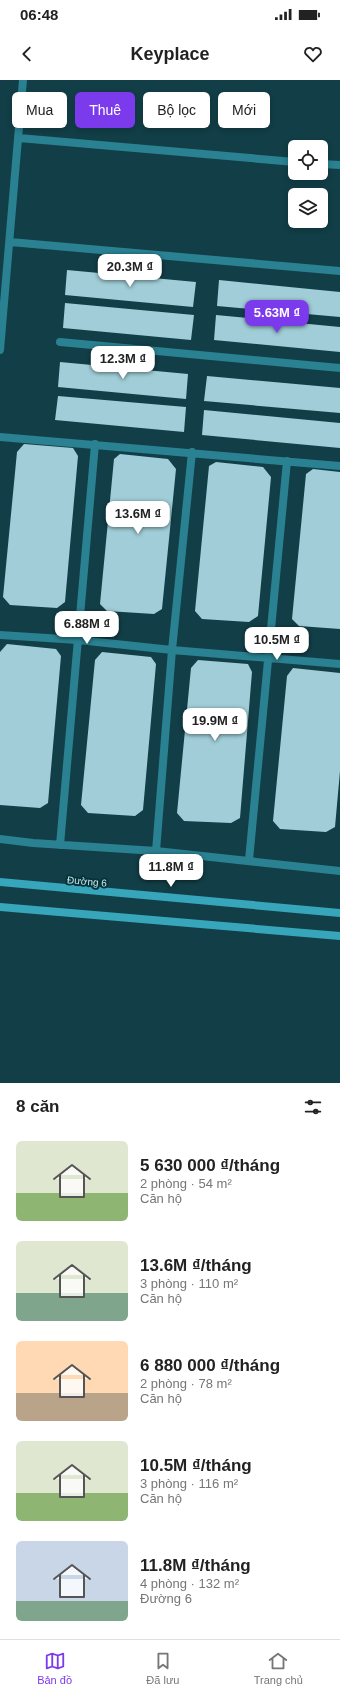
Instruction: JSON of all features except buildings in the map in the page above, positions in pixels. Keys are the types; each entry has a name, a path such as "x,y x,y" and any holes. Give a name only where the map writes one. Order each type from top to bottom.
{"main road":[{"name":"Đường 6","path":"0,882 340,913"},
{"path":"0,907 340,936"}],"street":[{"path":"0,350 23,80"},
{"path":"19,138 288,161"},
{"path":"328,164 340,165"},
{"path":"10,242 340,271"},
{"path":"60,342 340,368"},
{"path":"0,437 192,452 340,466"},
{"path":"60,845 95,444"},
{"path":"156,851 172,650 192,452"},
{"path":"249,860 287,461"},
{"path":"0,634 340,664"},
{"path":"0,839 60,845 156,851 340,871"}]}
